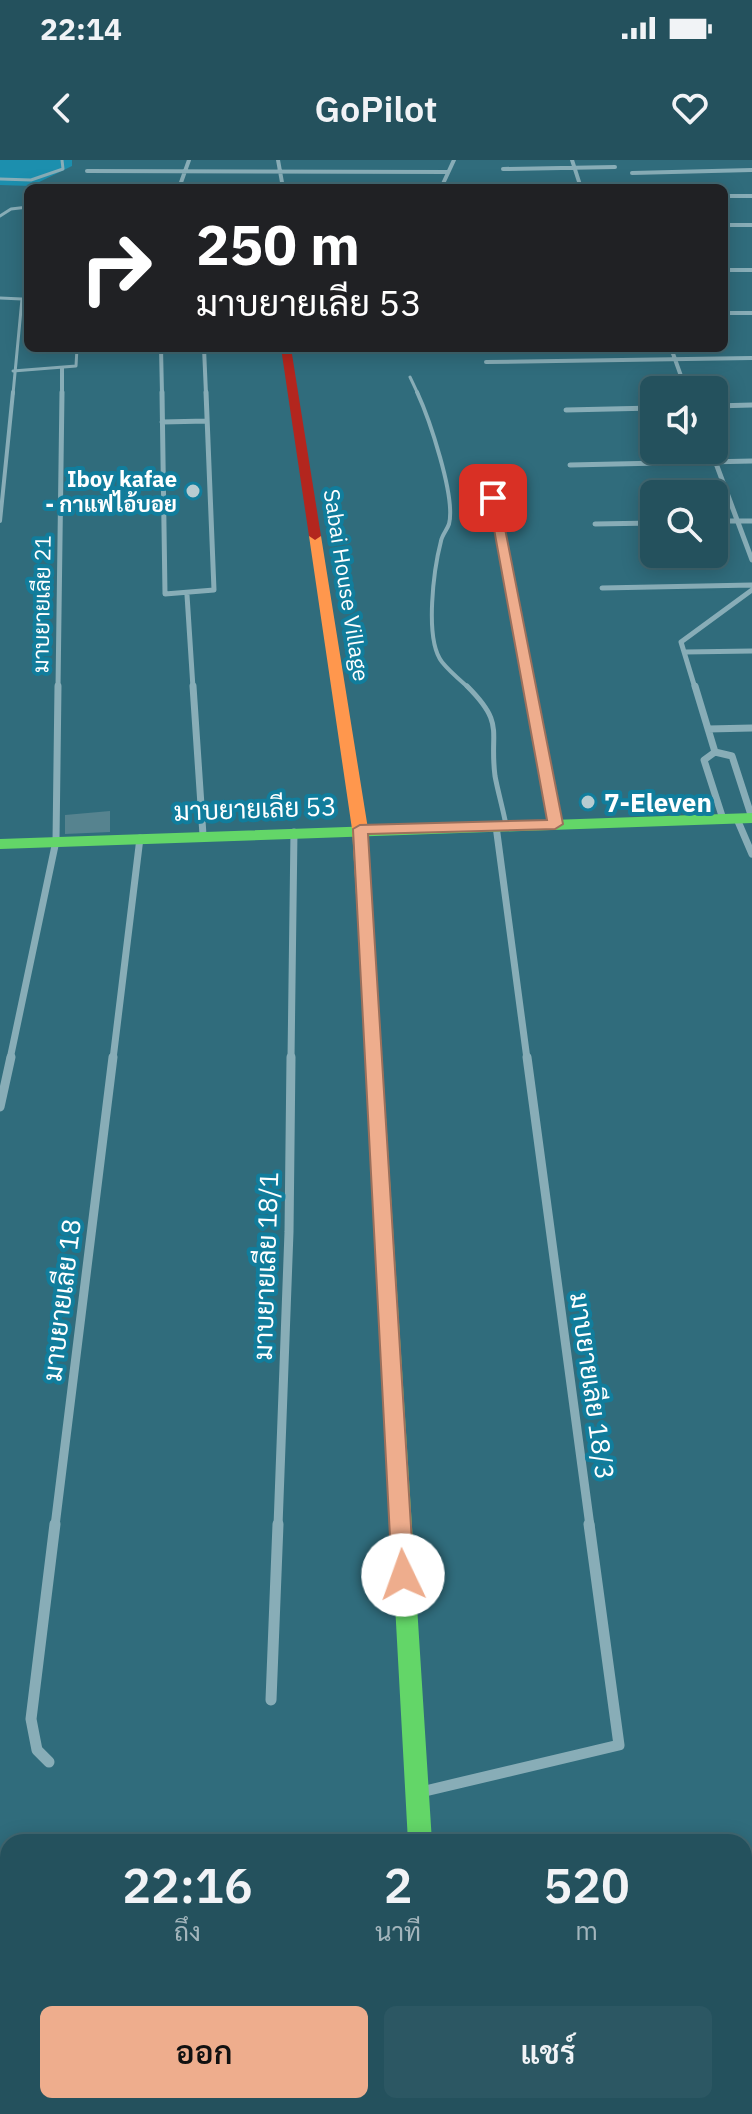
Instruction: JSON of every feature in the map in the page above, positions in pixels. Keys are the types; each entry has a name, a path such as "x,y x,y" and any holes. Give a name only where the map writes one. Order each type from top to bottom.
{"street":[{"path":"180,184 189,160"},
{"path":"278,160 282,184"},
{"path":"443,184 454,160"},
{"path":"572,160 580,184"},
{"path":"503,169 615,167"},
{"path":"632,173 752,170"},
{"path":"87,171 281,174 448,172"},
{"path":"728,196 752,196"},
{"path":"728,225 752,225"},
{"path":"728,270 752,270"},
{"path":"728,313 752,313"},
{"path":"161,352 165,594 187,595 214,590 204,352"},
{"name":"Sabai House Village","path":"287,352 360,829 419,1834"},
{"path":"672,352 681,376"},
{"path":"486,362 752,358"},
{"name":"มาบยายเลีย 21","path":"0,1107 56,841 62,368"},
{"path":"728,406 752,405"},
{"path":"566,410 640,408"},
{"path":"162,422 207,421"},
{"path":"728,461 752,461"},
{"path":"570,465 640,463"},
{"path":"717,464 752,560"},
{"path":"493,498 555,824"},
{"path":"728,521 752,521"},
{"path":"595,524 640,523"},
{"path":"602,588 752,588"},
{"path":"715,752 681,642 752,588"},
{"path":"187,595 203,835"},
{"path":"685,652 752,651"},
{"path":"708,729 752,728"},
{"path":"741,818 704,760 715,752 732,756 741,818 752,854"},
{"name":"มาบยายเลีย 53","path":"0,844 741,818"},
{"name":"มาบยายเลีย 18/3","path":"416,1793 619,1745 501,826"},
{"name":"มาบยายเลีย 18/1","path":"271,1700 289,1232 294,832"},
{"name":"มาบยายเลีย 18","path":"49,1762 37,1750 31,1719 140,838"}],"lane":[{"path":"0,179 31,180 63,169 62,160"},
{"path":"0,216 11,209 24,207"},
{"path":"0,298 22,299 0,521"},
{"path":"13,371 76,366 77,352"},
{"path":"410,377 431,421 449,503 449,524 441,538 433,596 433,644 441,661 484,703 496,726 495,774 501,826"},
{"path":"0,439 7,439"}],"shaded area":[{"path":"0,160 72,160 72,166 35,184 0,185"}],"building":[{"path":"110,811 110,832 65,834 65,815"}],"traffic: fast":[{"path":"0,844 752,818"},
{"path":"366,928 420,1834"}],"traffic: slow":[{"path":"315,536 360,829 366,928"}],"traffic: jam":[{"path":"287,352 315,536"}],"place":[{"name":"Iboy kafae - กาแฟไอ้บอย","path":"193,491"},
{"name":"7-Eleven","path":"588,802"}],"route":[{"path":"403,1575 360,829 555,824 493,498"}]}
